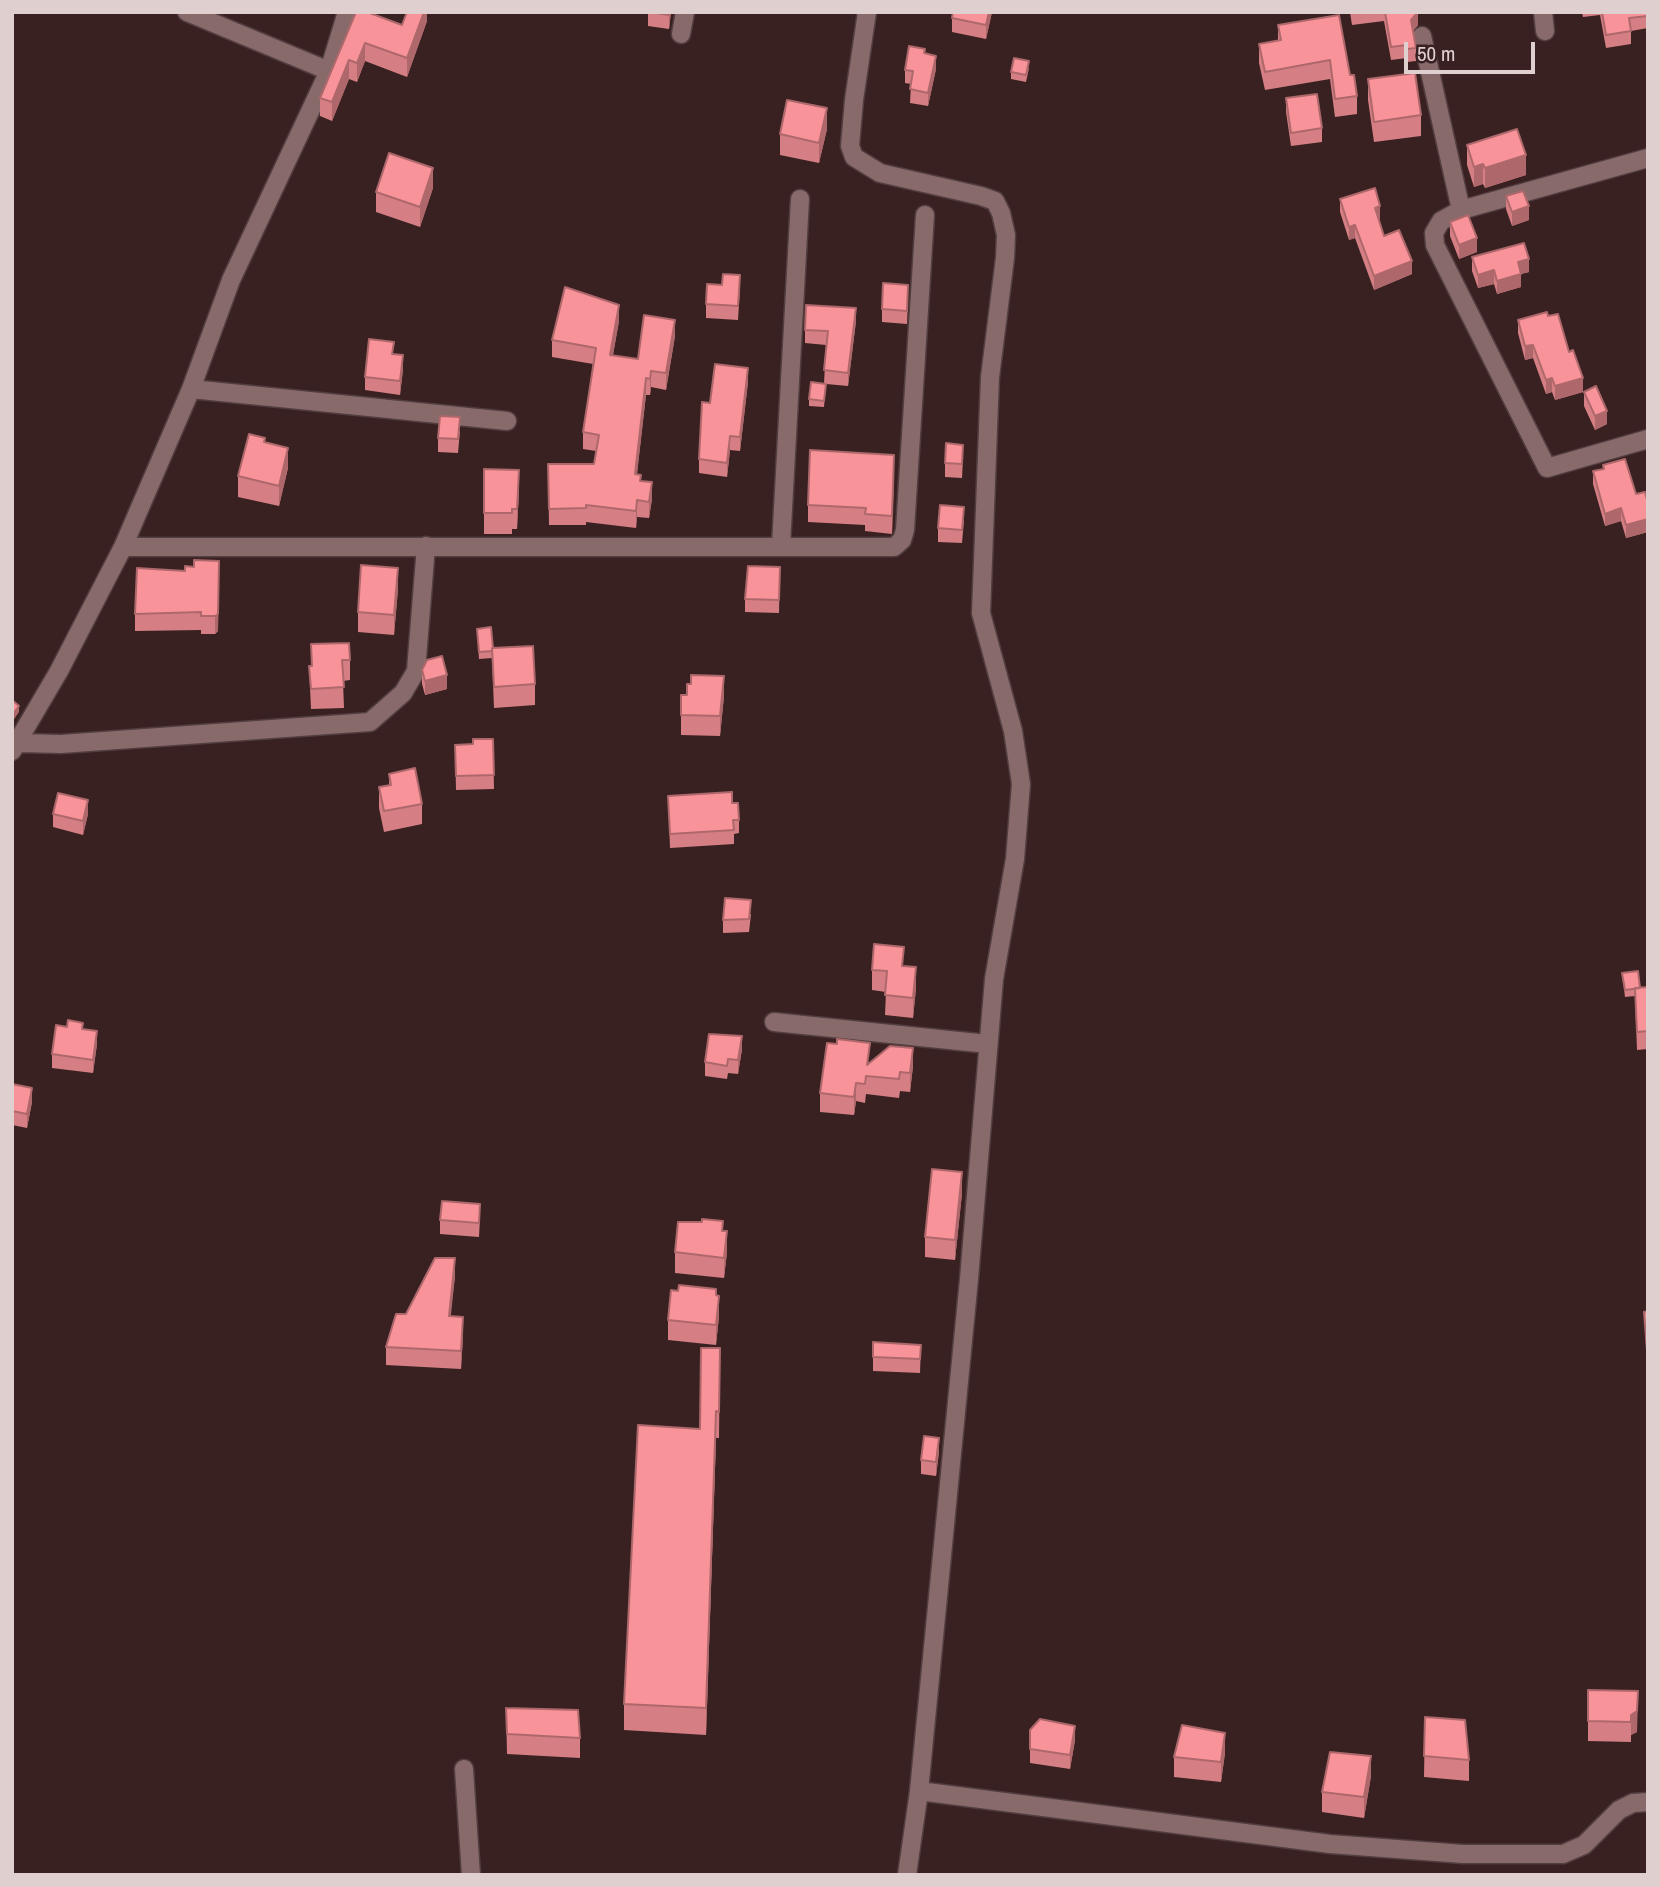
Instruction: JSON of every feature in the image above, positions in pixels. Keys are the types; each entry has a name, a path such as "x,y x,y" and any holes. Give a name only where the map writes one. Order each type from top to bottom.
{"street":[{"path":"187,12 329,71"},
{"path":"16,747 123,548 191,389 231,280 329,71 347,12"},
{"path":"681,34 685,12"},
{"path":"867,12 854,100 850,146 854,157 880,173 995,201 1006,235 990,377 981,612 1013,731 1021,784 1015,859 994,979 919,1791 907,1875"},
{"path":"1544,12 1545,31"},
{"path":"1422,36 1461,210"},
{"path":"1648,158 1461,210 1435,226 1435,245 1547,468 1648,439"},
{"path":"781,545 800,199"},
{"path":"123,548 781,545 878,549 894,547 902,540 925,215"},
{"path":"191,389 422,415 507,421"},
{"path":"16,747 370,722 403,693 416,671 426,546"},
{"path":"774,1022 988,1044"},
{"path":"464,1769 471,1875"},
{"path":"919,1791 1330,1844 1463,1854 1563,1854 1584,1845 1619,1810 1633,1803 1648,1802"}],"building":[{"path":"356,12 367,12 402,25 407,12 424,12 407,58 365,43 357,63 349,60 332,102 320,98"},
{"path":"953,12 989,12 986,25 952,18"},
{"path":"1385,12 1418,12 1411,20 1416,48 1407,49 1407,45 1391,47"},
{"path":"1602,12 1648,12 1648,16 1629,18 1631,31 1606,35"},
{"path":"1339,15 1350,75 1354,75 1357,96 1335,99 1330,60 1265,72 1259,44 1281,40 1278,25"},
{"path":"909,46 925,49 924,53 936,56 928,93 910,89 913,71 905,70"},
{"path":"1014,58 1029,61 1026,75 1011,72"},
{"path":"1415,73 1421,115 1374,122 1368,79"},
{"path":"1317,94 1322,128 1291,133 1286,98"},
{"path":"787,100 827,108 819,143 780,134"},
{"path":"1517,129 1526,155 1485,168 1483,164 1474,167 1467,145"},
{"path":"389,153 433,168 420,207 376,192"},
{"path":"1375,188 1380,206 1375,208 1384,236 1399,230 1412,261 1374,276 1355,225 1349,227 1340,199"},
{"path":"1523,191 1529,206 1512,212 1506,196"},
{"path":"1468,215 1477,238 1459,245 1450,222"},
{"path":"1524,243 1529,259 1518,262 1521,274 1497,281 1494,270 1478,275 1472,257"},
{"path":"723,274 740,275 738,306 706,304 707,284 722,285"},
{"path":"883,283 908,285 907,311 882,309"},
{"path":"565,287 619,305 610,355 638,359 644,315 675,320 666,373 651,371 650,379 646,378 635,474 641,475 640,481 652,482 649,502 637,500 636,511 586,505 586,508 549,509 548,464 594,464 599,435 583,432 596,348 552,340"},
{"path":"806,305 856,308 848,373 824,370 828,331 805,330"},
{"path":"1547,312 1548,316 1558,314 1569,352 1573,350 1583,378 1555,386 1552,378 1546,380 1533,345 1525,346 1518,320"},
{"path":"369,339 394,342 392,354 403,355 400,381 365,377"},
{"path":"715,364 748,368 740,437 730,436 727,463 699,459 702,402 710,403"},
{"path":"811,382 826,384 824,401 809,399"},
{"path":"1596,386 1607,411 1595,416 1584,392"},
{"path":"440,416 460,417 458,439 438,438"},
{"path":"249,434 265,438 264,442 288,448 279,486 238,476"},
{"path":"946,443 963,445 962,464 945,463"},
{"path":"810,450 894,455 892,516 865,514 866,508 808,505"},
{"path":"1625,459 1636,494 1645,492 1648,504 1648,519 1626,525 1621,508 1605,514 1593,471 1604,469 1603,465"},
{"path":"484,469 519,470 517,509 512,509 512,513 484,513"},
{"path":"940,505 964,507 962,530 938,528"},
{"path":"194,560 219,561 218,614 135,614 137,568 185,571 185,566 194,567"},
{"path":"361,565 398,568 394,615 358,612"},
{"path":"748,566 780,567 779,600 745,599"},
{"path":"491,627 492,651 479,652 477,629"},
{"path":"349,643 350,660 342,660 344,687 311,689 311,644"},
{"path":"533,646 535,684 494,687 492,648"},
{"path":"442,656 447,675 425,681 422,670 427,660"},
{"path":"691,675 724,676 720,716 681,715 681,695 687,695 687,684 691,684"},
{"path":"12,700 19,706 12,715"},
{"path":"473,739 493,739 494,775 456,776 455,745 473,744"},
{"path":"415,768 422,804 384,811 379,787 391,785 389,774"},
{"path":"732,792 732,803 738,803 739,820 733,820 734,830 670,834 668,796"},
{"path":"58,793 88,800 83,821 53,814"},
{"path":"725,898 751,900 749,919 723,920"},
{"path":"874,944 904,947 902,966 916,967 913,998 885,995 887,971 872,970"},
{"path":"1638,971 1640,988 1625,990 1622,973"},
{"path":"1648,987 1648,1031 1637,1032 1635,988"},
{"path":"68,1020 83,1023 82,1029 97,1031 93,1060 52,1054 56,1025 67,1027"},
{"path":"709,1034 742,1036 738,1060 728,1059 727,1066 705,1062"},
{"path":"837,1039 870,1043 867,1065 890,1046 913,1048 910,1073 900,1072 899,1079 866,1076 865,1084 856,1083 854,1097 820,1093 827,1043 837,1044"},
{"path":"12,1084 32,1088 27,1114 12,1111"},
{"path":"932,1169 962,1172 955,1240 925,1237"},
{"path":"442,1201 480,1204 479,1223 440,1220"},
{"path":"702,1219 723,1221 722,1231 727,1231 724,1258 675,1252 678,1222 702,1222"},
{"path":"435,1258 455,1258 449,1316 463,1317 461,1351 386,1347 396,1314 406,1314"},
{"path":"679,1285 716,1289 716,1295 719,1296 716,1325 668,1320 671,1290 678,1291"},
{"path":"1648,1311 1648,1350 1647,1350 1644,1312"},
{"path":"873,1342 921,1345 920,1359 873,1357"},
{"path":"701,1348 720,1348 706,1708 624,1704 638,1425 700,1429"},
{"path":"924,1436 939,1438 936,1462 921,1460"},
{"path":"1588,1690 1638,1691 1637,1711 1631,1715 1631,1722 1588,1721"},
{"path":"506,1708 578,1710 580,1738 507,1734"},
{"path":"1425,1717 1465,1720 1469,1760 1424,1756"},
{"path":"1040,1719 1075,1726 1070,1755 1030,1749 1030,1730"},
{"path":"1182,1725 1225,1733 1221,1762 1174,1757"},
{"path":"1330,1752 1371,1756 1364,1797 1322,1792"}]}
